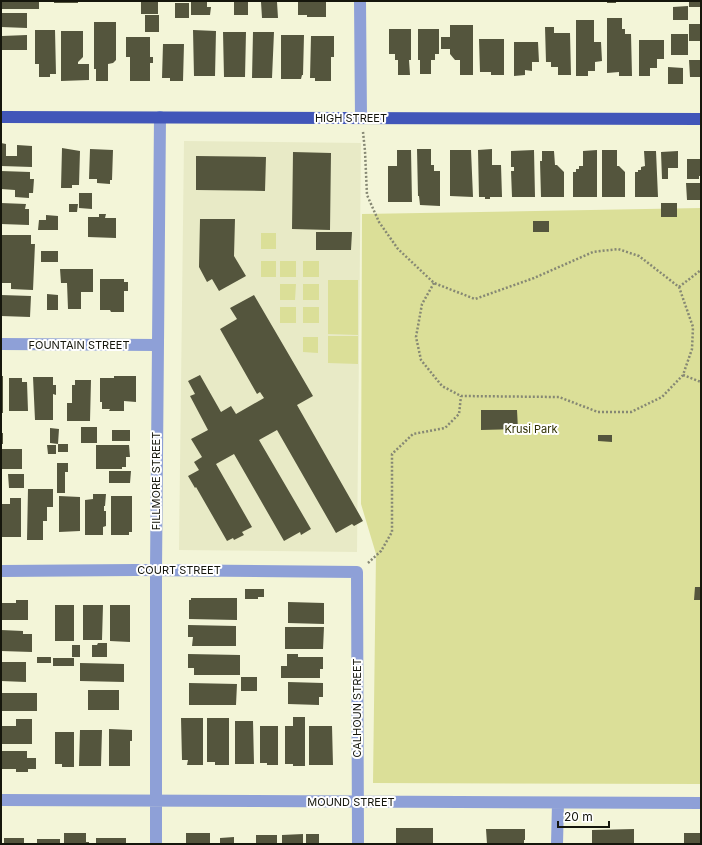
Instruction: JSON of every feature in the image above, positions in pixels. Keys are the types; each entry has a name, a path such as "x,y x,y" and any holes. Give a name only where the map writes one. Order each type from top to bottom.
{"main road":[{"name":"HIGH STREET","path":"1,117 701,119"}],"street":[{"path":"360,1 361,118"},
{"name":"FILLMORE STREET","path":"156,844 157,345 160,117"},
{"name":"FOUNTAIN STREET","path":"1,344 157,345"},
{"name":"COURT STREET","path":"1,571 156,570 357,572"},
{"name":"CALHOUN STREET","path":"357,572 358,844"},
{"name":"MOUND STREET","path":"1,800 701,804"},
{"path":"557,844 558,803"}],"path":[{"path":"361,118 365,151 367,196 379,222 398,249 434,283 475,299 534,278 593,252 618,249 639,256 679,287 693,326 692,349 683,375 662,397 631,412 598,412 559,398 462,396 442,386 421,360 416,338 422,304 434,283"},
{"path":"679,287 701,270"},
{"path":"683,375 701,382"},
{"path":"357,572 381,551 392,532 392,454 413,434 445,428 458,414 462,396"}],"shaded area":[{"path":"184,141 361,143 357,552 179,550"}],"green space":[{"name":"Krusi Park","path":"701,208 701,784 373,783 376,554 361,504 362,214"},
{"path":"261,233 276,233 276,249 261,249"},
{"path":"261,261 276,261 276,277 261,277"},
{"path":"280,261 296,261 296,277 280,277"},
{"path":"303,261 319,261 319,277 303,277"},
{"path":"328,280 358,280 358,335 328,334"},
{"path":"280,284 296,284 295,300 280,300"},
{"path":"303,284 319,284 319,300 303,300"},
{"path":"280,307 296,307 296,323 280,323"},
{"path":"303,307 319,307 319,323 303,323"},
{"path":"328,336 358,336 358,364 328,363"},
{"path":"303,337 318,337 318,353 303,352"}],"building":[{"path":"1,1 39,1 39,9 1,9"},
{"path":"54,1 78,1 78,3 54,3"},
{"path":"141,1 158,1 158,14 141,14"},
{"path":"326,1 326,17 307,17 307,15 298,15 298,2"},
{"path":"607,1 616,1 616,3 607,3"},
{"path":"689,1 701,1 701,7 689,7"},
{"path":"191,2 207,2 207,7 211,7 210,15 191,15"},
{"path":"234,2 248,2 248,15 234,15"},
{"path":"261,2 277,2 278,18 262,18"},
{"path":"175,3 189,3 189,18 175,18"},
{"path":"688,6 688,20 673,20 673,7"},
{"path":"1,13 27,13 27,28 1,27"},
{"path":"145,15 159,15 159,32 145,32"},
{"path":"607,18 622,18 622,29 625,29 625,34 631,34 632,76 619,76 619,72 607,73"},
{"path":"576,20 594,20 594,42 601,42 602,61 595,62 595,71 588,71 588,76 576,76"},
{"path":"94,22 116,22 116,60 113,63 108,64 108,81 96,81 96,69 94,69"},
{"path":"689,24 701,24 701,41 689,41"},
{"path":"450,25 473,25 473,75 460,75 460,60 455,60 450,54 450,49 441,49 441,37 450,37"},
{"path":"545,27 554,27 554,33 570,33 571,75 558,75 558,67 551,67 551,62 546,62"},
{"path":"389,29 411,29 411,60 409,60 410,75 398,75 398,60 395,60 395,54 389,54"},
{"path":"418,29 439,29 439,54 435,54 435,60 431,60 431,74 420,74 420,60 418,60"},
{"path":"35,30 55,30 56,74 50,74 50,77 39,77 39,64 35,64"},
{"path":"193,30 216,31 215,76 194,76"},
{"path":"61,31 83,31 83,57 78,64 89,64 89,80 61,81"},
{"path":"223,32 246,32 245,77 224,77"},
{"path":"253,32 274,32 272,78 252,78"},
{"path":"671,34 688,34 688,55 671,55"},
{"path":"27,35 27,50 1,50 2,36"},
{"path":"281,35 304,35 303,75 301,79 281,79"},
{"path":"311,36 334,36 334,57 331,57 331,81 315,81 315,78 310,78"},
{"path":"126,37 150,37 150,57 153,57 153,63 150,63 150,81 130,81 130,57 126,57"},
{"path":"479,39 504,39 504,75 491,75 491,72 480,72"},
{"path":"639,40 664,40 664,59 657,59 657,68 650,68 650,76 639,76"},
{"path":"514,42 538,42 539,62 532,62 532,71 525,70 525,75 514,76"},
{"path":"163,44 184,44 183,81 170,81 170,78 162,78"},
{"path":"689,60 701,60 701,77 690,77"},
{"path":"668,67 683,68 683,84 668,84"},
{"path":"1,143 6,144 6,156 17,156 17,145 32,146 32,167 1,166"},
{"path":"62,148 80,151 79,185 72,185 72,188 61,188"},
{"path":"90,149 113,150 112,180 110,180 110,184 97,183 97,179 89,179"},
{"path":"417,149 431,149 431,165 434,165 434,171 440,171 440,206 420,205 418,196"},
{"path":"492,149 492,165 501,165 502,197 490,197 490,199 485,199 485,197 479,197 478,150"},
{"path":"397,150 411,150 412,202 388,202 388,166 397,166"},
{"path":"450,150 471,150 473,197 450,196"},
{"path":"534,150 535,197 512,197 511,171 514,171 514,167 511,167 511,151"},
{"path":"597,150 597,197 573,197 573,172 576,172 576,169 579,169 579,166 583,166 583,151"},
{"path":"602,150 617,150 617,166 625,172 625,197 602,197"},
{"path":"542,151 554,151 555,165 557,165 564,172 564,197 541,197 540,161 542,161"},
{"path":"644,151 656,151 658,197 635,197 635,172 638,172 638,170 641,170 641,167 645,166"},
{"path":"678,151 678,168 668,168 668,179 662,179 661,152"},
{"path":"293,152 331,153 330,230 292,229"},
{"path":"196,156 266,157 265,191 196,190"},
{"path":"687,159 701,159 701,176 699,176 699,179 687,179"},
{"path":"1,171 30,172 30,179 34,179 33,193 29,193 29,198 15,197 15,190 1,189"},
{"path":"686,183 701,183 701,200 687,200"},
{"path":"79,193 92,193 92,209 79,208"},
{"path":"1,203 26,204 25,209 29,209 29,225 1,224"},
{"path":"661,203 677,203 677,217 661,217"},
{"path":"69,204 78,204 77,212 69,212"},
{"path":"99,214 106,214 105,218 116,218 116,238 88,237 88,217 99,217"},
{"path":"46,215 58,216 58,230 38,230 39,220 46,220"},
{"path":"200,219 235,219 234,256 246,276 219,291 212,279 207,282 199,267"},
{"path":"533,221 549,221 549,232 533,232"},
{"path":"316,232 352,232 351,250 316,250"},
{"path":"1,235 31,235 31,244 35,244 33,290 11,289 11,283 1,283"},
{"path":"41,251 58,251 58,262 41,262"},
{"path":"60,269 93,269 93,292 81,292 81,309 68,309 67,283 61,283"},
{"path":"100,279 124,279 124,282 128,282 128,291 124,291 124,312 100,310"},
{"path":"47,294 58,295 58,310 47,310"},
{"path":"1,295 31,296 30,317 1,316"},
{"path":"254,295 313,396 297,405 363,521 354,526 352,524 336,533 277,430 259,440 311,529 301,535 300,532 284,541 234,454 216,464 252,527 242,532 244,535 234,540 233,538 227,541 196,487 195,488 188,476 199,470 194,462 202,457 191,439 208,430 190,396 195,394 188,381 200,375 221,412 231,406 236,414 264,398 260,392 257,394 220,329 237,319 230,308"},
{"path":"1,376 3,376 3,413 1,413"},
{"path":"114,376 136,376 136,402 124,401 124,411 109,411 110,409 102,409 102,402 100,402 100,378 114,378"},
{"path":"33,377 53,377 53,385 56,385 56,395 53,394 53,420 35,420"},
{"path":"9,378 22,378 22,382 27,382 28,411 9,411"},
{"path":"75,380 91,380 90,421 67,421 67,403 72,403 72,385 75,385"},
{"path":"481,410 517,410 518,429 481,430"},
{"path":"81,427 97,427 97,443 81,443"},
{"path":"50,428 59,429 58,444 50,443"},
{"path":"112,430 130,430 130,441 112,441"},
{"path":"1,433 3,433 3,444 1,444"},
{"path":"598,435 612,435 612,442 598,441"},
{"path":"58,444 68,444 68,452 58,452"},
{"path":"47,445 56,445 56,454 48,454"},
{"path":"96,445 129,445 130,457 126,457 126,467 122,467 122,469 96,469"},
{"path":"1,449 22,449 22,469 1,469"},
{"path":"57,463 68,463 68,472 65,472 65,493 57,493"},
{"path":"109,471 131,471 130,483 109,483"},
{"path":"8,474 24,474 24,488 9,488"},
{"path":"28,489 53,489 53,507 47,507 47,521 43,521 43,540 27,540"},
{"path":"93,494 106,494 104,511 106,511 106,526 103,527 103,535 85,535 85,500 93,499"},
{"path":"59,496 80,497 80,531 59,532"},
{"path":"111,496 132,496 132,532 129,532 129,535 111,535"},
{"path":"10,498 21,498 21,537 1,537 1,504 10,504"},
{"path":"695,587 701,587 701,600 694,600"},
{"path":"245,589 264,589 264,597 258,597 258,599 245,599"},
{"path":"191,598 237,598 237,620 189,619 189,600 191,600"},
{"path":"16,600 28,600 28,620 1,620 1,603 16,603"},
{"path":"288,602 324,603 324,624 288,623"},
{"path":"55,605 74,605 74,641 55,641"},
{"path":"83,605 103,605 102,640 83,640"},
{"path":"110,605 130,605 130,642 110,641"},
{"path":"188,625 236,626 236,646 192,646 193,637 188,637"},
{"path":"285,627 324,627 323,649 285,649"},
{"path":"1,630 23,631 23,634 32,634 32,652 1,651"},
{"path":"98,643 107,643 107,657 92,657 92,645 97,645"},
{"path":"72,645 80,645 80,657 72,657"},
{"path":"188,654 240,655 240,675 194,675 194,668 188,668"},
{"path":"287,654 298,654 298,657 323,657 323,669 320,669 320,678 281,678 281,666 287,666"},
{"path":"37,657 51,657 51,663 37,663"},
{"path":"53,658 74,658 74,666 53,666"},
{"path":"1,662 26,662 26,682 1,681"},
{"path":"80,663 124,664 124,682 80,681"},
{"path":"241,677 257,677 257,691 241,691"},
{"path":"288,682 323,683 323,697 319,697 319,705 288,704"},
{"path":"189,683 237,684 236,705 189,705"},
{"path":"88,690 119,690 119,710 88,710"},
{"path":"1,693 37,693 37,711 1,711"},
{"path":"293,717 305,717 305,766 285,764 285,726 293,726"},
{"path":"181,718 203,718 203,765 187,765 188,760 182,760"},
{"path":"207,718 229,718 229,765 215,765 215,762 207,762"},
{"path":"16,719 32,719 32,744 1,744 1,726 16,726"},
{"path":"235,721 253,721 254,764 235,764"},
{"path":"260,726 278,726 278,765 267,765 267,763 260,763"},
{"path":"309,726 332,726 333,765 309,765"},
{"path":"109,729 132,730 132,741 130,741 130,766 109,766"},
{"path":"80,730 102,730 101,766 79,766"},
{"path":"55,732 74,732 74,767 62,767 62,764 55,764"},
{"path":"1,751 27,751 27,758 36,758 36,769 28,769 28,772 16,772 16,769 1,769"},
{"path":"396,828 433,828 433,844 396,844"},
{"path":"486,829 525,829 524,844 487,844"},
{"path":"634,829 634,844 592,844 592,830"},
{"path":"64,833 86,833 86,842 89,842 89,844 64,844"},
{"path":"186,833 210,833 210,844 186,844"},
{"path":"684,833 701,833 701,844 684,844"},
{"path":"303,834 303,844 282,844 282,835"},
{"path":"306,834 319,834 319,844 306,844"},
{"path":"256,835 277,835 277,844 256,844"},
{"path":"234,837 234,844 220,844 220,838"},
{"path":"4,838 24,838 24,844 4,844"},
{"path":"96,838 126,838 126,844 96,844"},
{"path":"37,839 60,839 60,844 37,844"}]}
